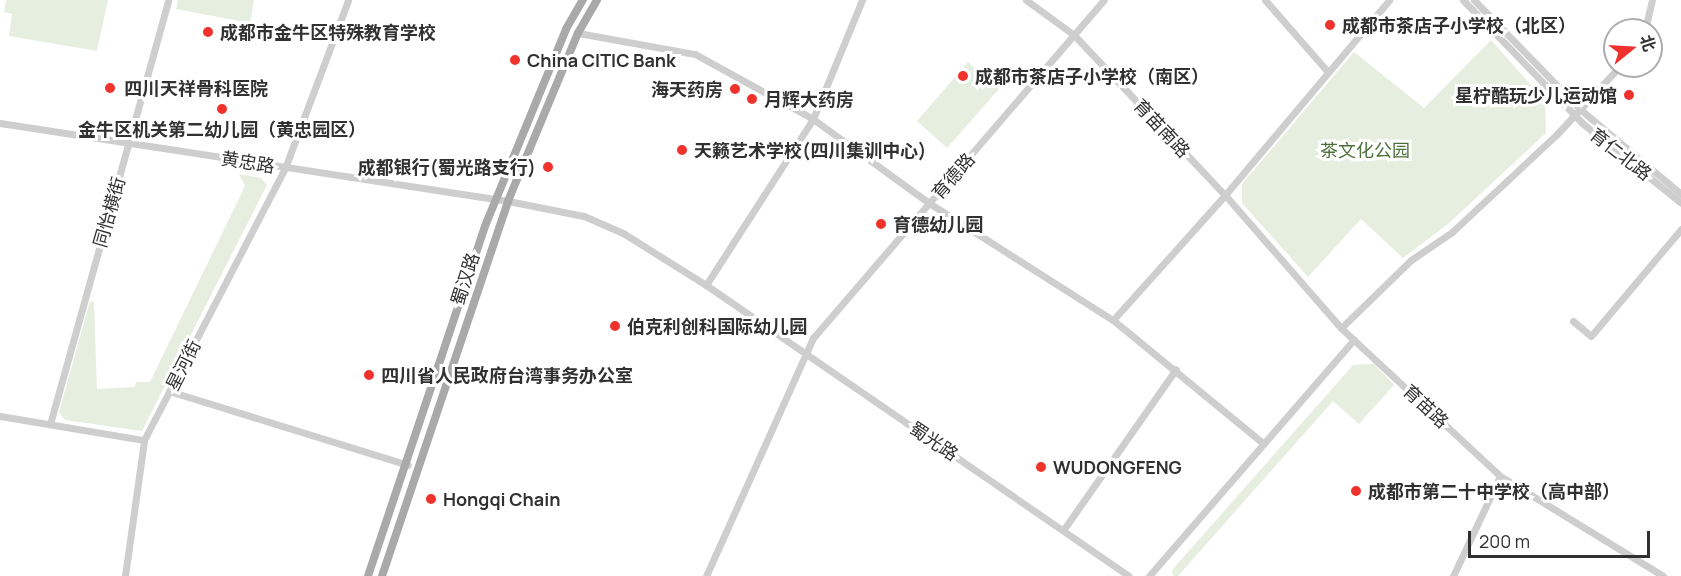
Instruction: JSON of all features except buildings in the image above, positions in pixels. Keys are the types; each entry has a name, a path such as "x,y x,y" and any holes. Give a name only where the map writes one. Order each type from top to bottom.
{"main road":[{"name":"蜀汉路","path":"368,576 408,465 495,202 566,29 583,0"},
{"name":"蜀汉路","path":"382,576 508,201 578,33 597,0"}],"street":[{"name":"同怡横街","path":"50,424 168,0"},
{"name":"星河街","path":"125,576 144,440 285,168 348,0"},
{"path":"706,285 813,119 862,0"},
{"name":"育苗南路","path":"1026,0 1074,35 1225,195"},
{"name":"育德路","path":"706,576 804,353 929,203 1104,0"},
{"path":"1265,0 1328,72"},
{"path":"1113,320 1225,195 1389,0"},
{"name":"育仁北路","path":"1463,0 1578,112 1681,203"},
{"path":"1474,0 1578,112 1681,194"},
{"path":"1648,18 1652,0"},
{"path":"578,33 695,54 813,119 929,203 1113,320 1176,369 1264,444"},
{"path":"1341,328 1411,260 1452,232 1578,112 1609,78"},
{"name":"黄忠路","path":"0,123 495,202 508,201 584,216 623,233 706,285"},
{"name":"育苗路","path":"1225,195 1341,328 1500,476 1663,576"},
{"path":"1573,321 1591,336 1681,229"},
{"name":"蜀光路","path":"706,285 1064,529 1129,576"},
{"path":"1149,576 1354,339"},
{"path":"1064,529 1176,369"},
{"path":"169,391 408,465"},
{"path":"0,416 144,440"},
{"path":"1454,576 1500,476"}],"green space":[{"path":"6,0 108,0 97,51 9,36 12,14 4,12"},
{"path":"178,0 254,0 250,23 176,9"},
{"name":"茶文化公园","path":"1491,40 1545,101 1546,133 1448,224 1403,258 1361,219 1308,277 1242,203 1242,184 1354,52 1424,108"},
{"path":"968,62 999,89 947,148 917,121"},
{"path":"239,174 261,178 267,185 142,431 65,420 59,412 90,301 94,302 97,389 135,387 136,382 150,382 245,186"},
{"path":"1374,364 1394,385 1359,424 1333,401 1178,576 1173,576 1172,570 1353,365"}],"place":[{"name":"成都市茶店子小学校（北区）","path":"1330,25"},
{"name":"成都市金牛区特殊教育学校","path":"208,32"},
{"name":"China CITIC Bank","path":"515,60"},
{"name":"成都市茶店子小学校（南区）","path":"963,76"},
{"name":"四川天祥骨科医院","path":"110,88"},
{"name":"海天药房","path":"735,89"},
{"name":"星柠酷玩少儿运动馆","path":"1629,95"},
{"name":"月辉大药房","path":"752,99"},
{"name":"金牛区机关第二幼儿园（黄忠园区）","path":"222,109"},
{"name":"天籁艺术学校(四川集训中心)","path":"682,150"},
{"name":"成都银行(蜀光路支行)","path":"548,167"},
{"name":"育德幼儿园","path":"881,224"},
{"name":"伯克利创科国际幼儿园","path":"615,326"},
{"name":"四川省人民政府台湾事务办公室","path":"369,375"},
{"name":"WUDONGFENG","path":"1041,467"},
{"name":"成都市第二十中学校（高中部）","path":"1356,491"},
{"name":"Hongqi Chain","path":"431,499"}]}
